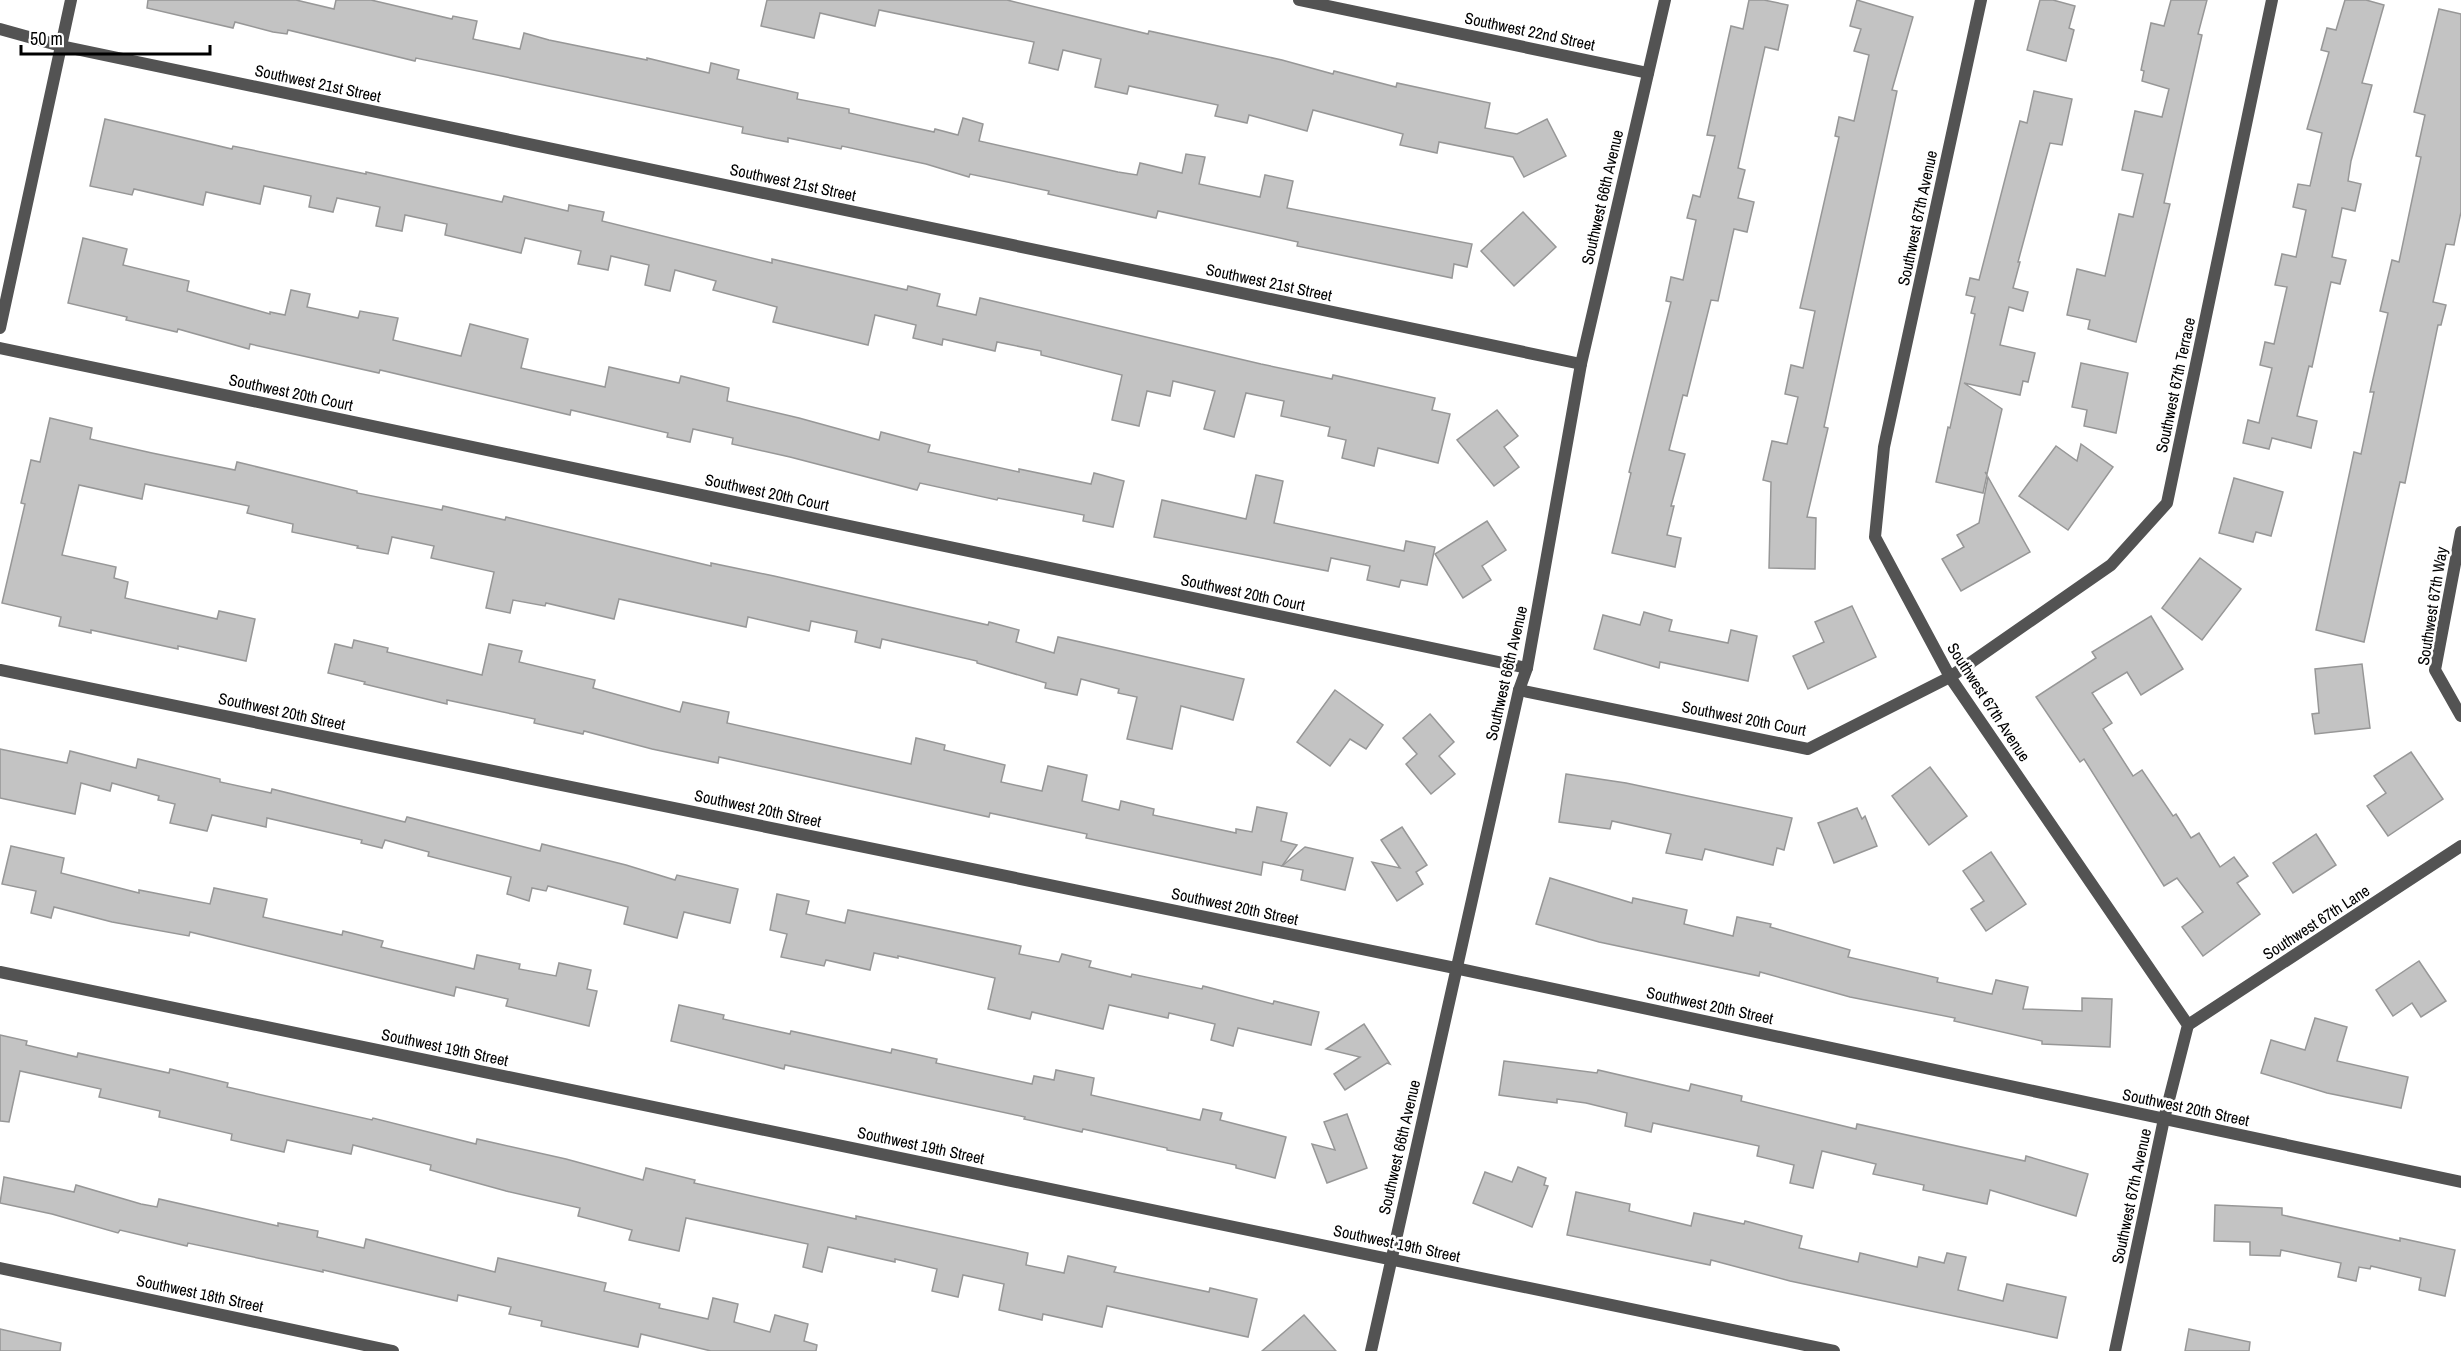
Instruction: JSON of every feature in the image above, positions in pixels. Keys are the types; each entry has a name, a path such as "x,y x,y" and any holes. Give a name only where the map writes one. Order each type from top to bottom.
{"street":[{"path":"0,328 71,0"},
{"name":"Southwest 22nd Street","path":"1299,0 1648,73"},
{"name":"Southwest 66th Avenue","path":"1371,1351 1455,968 1519,690 1527,668 1581,364 1665,0"},
{"name":"Southwest 67th Avenue","path":"1981,0 1884,447 1875,537 1950,677 2188,1026 2164,1119 2115,1351"},
{"name":"Southwest 67th Terrace","path":"1950,677 2111,565 2167,503 2272,0"},
{"name":"Southwest 21st Street","path":"0,29 61,46 1581,364"},
{"name":"Southwest 20th Court","path":"0,348 1527,668"},
{"name":"Southwest 67th Way","path":"2461,532 2434,670 2461,716"},
{"name":"Southwest 20th Street","path":"0,670 1455,968 2461,1182"},
{"name":"Southwest 20th Court","path":"1519,690 1808,749 1950,677"},
{"name":"Southwest 67th Lane","path":"2188,1026 2461,846"},
{"name":"Southwest 19th Street","path":"0,972 1834,1351"},
{"name":"Southwest 18th Street","path":"0,1268 393,1351"}],"building":[{"path":"148,0 296,0 334,9 336,0 371,0 452,19 453,16 477,21 473,39 520,49 524,33 709,73 711,63 739,70 737,79 798,93 797,99 849,109 849,113 934,132 935,129 958,135 963,118 983,124 979,141 1118,172 1137,175 1140,163 1182,173 1186,154 1205,157 1199,184 1260,197 1265,175 1293,181 1287,208 1472,244 1467,267 1454,264 1452,278 1297,246 1298,242 1158,211 1156,218 1048,194 1049,191 970,174 969,177 926,164 842,146 841,149 788,138 788,142 742,133 743,127 416,58 415,61 288,30 287,34 273,32 235,22 233,28 147,8"},
{"path":"767,0 1007,0 1148,34 1149,31 1282,60 1333,74 1334,71 1396,87 1397,83 1490,103 1485,128 1517,134 1547,119 1566,156 1524,177 1513,157 1439,142 1437,153 1400,145 1403,134 1313,110 1307,131 1249,115 1247,123 1215,116 1218,105 1129,86 1127,94 1095,87 1101,59 1063,50 1058,70 1029,63 1034,42 879,10 875,26 820,13 814,38 761,26"},
{"path":"1749,0 1764,0 1788,5 1778,50 1765,47 1738,168 1745,170 1738,198 1754,202 1747,232 1734,229 1718,301 1711,300 1687,396 1683,395 1669,450 1685,454 1671,506 1674,506 1667,535 1681,538 1675,567 1612,553 1631,473 1629,472 1671,302 1666,301 1671,277 1683,280 1696,220 1687,218 1693,195 1700,197 1715,136 1707,135 1731,26 1743,29"},
{"path":"1857,0 1913,17 1892,90 1897,91 1824,427 1828,428 1807,517 1816,518 1815,569 1769,568 1771,482 1763,480 1772,441 1787,444 1798,397 1785,394 1791,365 1803,368 1815,311 1800,308 1839,137 1835,136 1839,117 1854,121 1869,55 1854,51 1861,29 1850,26"},
{"path":"2040,0 2053,0 2075,6 2069,28 2074,30 2066,61 2027,50"},
{"path":"2171,0 2207,0 2198,34 2202,35 2164,203 2170,204 2136,342 2088,329 2090,320 2067,315 2077,269 2105,276 2119,214 2133,217 2143,174 2122,170 2135,111 2162,117 2169,89 2142,81 2144,71 2141,70 2151,23 2164,26"},
{"path":"2345,0 2366,0 2384,5 2362,83 2372,85 2351,161 2348,181 2361,184 2355,211 2342,208 2332,257 2346,260 2340,284 2331,282 2312,367 2309,366 2297,416 2317,421 2311,448 2272,438 2269,449 2243,443 2248,420 2259,423 2272,368 2260,365 2265,342 2274,344 2287,287 2275,285 2282,254 2296,257 2306,210 2293,207 2298,184 2310,186 2322,133 2307,129 2329,52 2321,50 2327,28 2336,30"},
{"path":"2439,9 2461,14 2461,212 2454,245 2446,244 2433,302 2446,305 2441,325 2438,325 2405,483 2400,482 2364,642 2316,630 2354,452 2361,454 2374,392 2370,392 2388,313 2380,311 2392,260 2399,262 2421,157 2416,156 2425,115 2414,112"},
{"path":"2034,91 2072,99 2062,145 2050,143 2018,262 2020,262 2013,288 2028,292 2023,311 2009,307 2000,345 2035,353 2028,382 2023,381 2020,395 1964,383 2002,409 1987,474 1985,472 1987,475 1983,493 1936,482 1975,314 1971,313 1975,297 1966,295 1970,278 1979,280 2020,121 2027,123"},
{"path":"105,119 232,149 233,146 366,174 366,172 502,202 504,196 568,211 569,205 604,212 602,221 772,263 772,259 907,290 908,286 940,294 937,306 976,315 980,298 1261,364 1332,379 1333,375 1435,398 1432,410 1450,414 1438,463 1378,448 1374,466 1342,458 1346,440 1328,436 1330,427 1281,416 1284,401 1246,393 1234,437 1204,429 1215,391 1173,381 1170,396 1147,391 1139,426 1112,420 1122,375 1041,355 1041,351 997,342 995,351 943,339 942,345 913,338 916,325 875,315 868,345 773,322 777,307 713,290 716,281 675,270 670,291 645,285 649,265 611,256 608,270 578,264 581,251 525,238 521,253 445,235 447,224 405,215 402,231 376,226 380,207 337,198 333,212 309,207 311,196 264,186 260,204 206,192 203,205 134,189 132,195 90,186"},
{"path":"1523,212 1556,247 1514,286 1481,251"},
{"path":"83,238 127,249 123,265 189,281 187,291 270,314 270,312 285,315 291,290 310,294 307,307 358,318 360,311 398,318 393,340 461,356 470,324 528,339 521,368 605,387 609,367 679,383 681,376 729,388 727,401 879,440 881,432 930,445 928,452 1019,472 1019,469 1091,484 1094,473 1124,481 1113,527 1083,521 1084,515 998,498 997,500 920,483 917,490 732,444 733,438 693,429 690,442 667,437 668,433 571,410 570,415 380,370 379,373 250,344 249,349 178,329 177,332 126,320 127,317 68,303"},
{"path":"2081,363 2128,373 2116,433 2084,426 2087,410 2072,407"},
{"path":"1497,410 1518,436 1504,447 1519,467 1494,486 1457,440"},
{"path":"50,418 92,428 90,439 152,453 235,470 237,462 357,491 357,493 442,510 443,506 505,520 506,517 711,566 711,563 774,576 988,625 989,622 1019,630 1016,642 1054,653 1058,637 1244,679 1233,720 1181,706 1172,749 1127,739 1137,697 1118,693 1119,689 1081,679 1077,695 1045,688 1046,683 977,663 977,661 882,639 880,648 855,642 857,631 811,621 809,631 748,617 746,627 619,599 614,619 546,603 545,606 513,600 510,613 486,608 494,572 431,558 434,546 392,537 388,554 357,548 358,546 292,532 293,524 247,513 249,506 145,484 142,499 79,485 62,555 116,567 114,578 128,582 125,598 217,619 219,611 255,619 246,661 91,630 91,633 59,626 61,617 2,603 25,504 21,503 31,460 40,462"},
{"path":"2081,444 2113,467 2068,530 2019,496 2056,446 2077,461"},
{"path":"1256,475 1283,481 1274,523 1404,551 1406,541 1435,547 1427,585 1401,580 1399,587 1367,580 1370,566 1331,558 1328,571 1154,537 1162,500 1246,519"},
{"path":"1988,477 2030,552 1961,591 1942,559 1964,547 1957,535 1979,523"},
{"path":"2234,478 2283,492 2271,536 2256,532 2253,542 2219,533"},
{"path":"1487,521 1506,550 1482,566 1491,580 1463,598 1435,554"},
{"path":"2200,558 2241,589 2202,640 2162,608"},
{"path":"1852,606 1876,657 1808,689 1793,656 1824,642 1815,622"},
{"path":"1644,612 1672,620 1669,631 1728,643 1731,630 1757,636 1748,681 1660,662 1659,668 1594,649 1603,615 1640,625"},
{"path":"2151,616 2183,669 2141,695 2127,672 2092,693 2112,723 2103,729 2133,776 2142,770 2173,816 2176,814 2191,838 2199,833 2220,867 2234,857 2248,876 2237,883 2260,914 2203,956 2182,927 2203,912 2177,878 2164,886 2084,759 2080,762 2036,697 2096,658 2092,652"},
{"path":"354,640 388,648 387,652 482,675 489,644 522,651 519,662 595,680 593,688 680,712 683,702 729,712 727,723 911,764 916,738 945,745 944,750 1005,765 1001,782 1042,791 1048,766 1087,775 1082,801 1119,810 1121,801 1154,809 1153,815 1236,833 1236,829 1252,832 1257,807 1287,813 1281,841 1297,845 1282,866 1263,862 1261,875 1086,838 1087,834 990,813 989,817 719,757 718,763 584,731 583,734 534,723 535,719 447,700 447,704 328,673 335,644 352,648"},
{"path":"2362,664 2370,728 2315,734 2312,714 2319,713 2315,669"},
{"path":"1335,690 1383,725 1366,749 1350,739 1330,766 1297,742"},
{"path":"1430,714 1454,742 1439,756 1455,774 1431,794 1406,764 1417,754 1403,738"},
{"path":"0,749 67,763 70,751 136,768 138,759 220,779 220,782 271,793 272,789 405,822 407,817 540,851 542,844 675,880 677,875 738,889 730,923 684,912 677,938 624,924 628,907 548,886 546,891 532,888 529,901 507,894 511,877 428,856 429,852 385,840 382,848 361,843 362,840 267,818 266,827 212,815 207,831 170,823 175,804 158,800 159,796 112,783 110,791 81,783 75,814 0,798"},
{"path":"2411,752 2443,799 2388,836 2367,806 2386,793 2374,776"},
{"path":"1930,767 1967,816 1929,845 1892,796"},
{"path":"1566,774 1626,783 1792,818 1784,850 1777,848 1773,865 1705,849 1702,860 1666,853 1671,834 1612,821 1610,829 1559,822"},
{"path":"1857,808 1862,819 1865,816 1877,846 1834,863 1818,823"},
{"path":"1402,827 1427,865 1416,872 1423,884 1397,901 1372,862 1400,868 1381,840"},
{"path":"2316,834 2336,865 2293,893 2273,863"},
{"path":"11,846 64,858 61,873 139,893 139,890 210,904 214,888 267,899 263,917 342,935 343,931 383,941 381,947 474,969 477,955 520,964 519,969 556,976 559,963 591,970 587,989 597,991 589,1026 506,1006 508,999 456,987 454,996 190,932 189,936 112,922 54,907 51,918 31,913 36,891 2,884"},
{"path":"1305,847 1353,858 1345,890 1301,880 1303,870 1282,866"},
{"path":"1991,852 2026,904 1986,931 1971,909 1984,901 1963,871"},
{"path":"1550,878 1632,903 1633,898 1687,910 1684,924 1733,936 1737,917 1771,924 1770,927 1850,950 1848,957 1938,978 1937,982 1992,994 1996,980 2028,987 2023,1009 2082,1011 2082,998 2112,999 2110,1047 2042,1044 2042,1041 1954,1021 1955,1018 1850,997 1760,972 1759,976 1599,942 1536,924"},
{"path":"777,894 809,901 806,914 845,923 848,910 1021,946 1019,954 1059,962 1062,954 1091,961 1089,967 1131,977 1132,974 1202,989 1203,986 1273,1004 1274,1001 1319,1012 1311,1045 1238,1028 1233,1046 1211,1040 1215,1024 1169,1013 1168,1018 1109,1005 1103,1029 1032,1012 1030,1019 988,1009 995,978 898,956 898,958 874,953 870,970 826,960 824,966 781,957 787,934 770,930"},
{"path":"2419,961 2446,1001 2421,1017 2412,1003 2393,1016 2376,990"},
{"path":"679,1005 724,1015 723,1019 790,1034 791,1031 891,1053 892,1049 937,1059 936,1063 1032,1084 1034,1076 1054,1080 1056,1070 1094,1078 1091,1095 1200,1120 1203,1109 1222,1113 1220,1120 1286,1137 1275,1178 1236,1168 1236,1165 1167,1150 1167,1148 1083,1129 1082,1132 1024,1119 1025,1117 785,1065 784,1069 671,1041"},
{"path":"2315,1018 2347,1027 2337,1061 2408,1077 2401,1108 2327,1093 2261,1073 2271,1040 2305,1050"},
{"path":"1364,1024 1390,1064 1387,1063 1345,1090 1334,1074 1360,1057 1326,1049"},
{"path":"0,1035 27,1041 26,1045 77,1057 78,1053 169,1073 170,1069 228,1083 227,1087 372,1120 373,1118 476,1144 477,1139 566,1159 643,1180 646,1168 695,1180 694,1183 792,1205 856,1219 856,1216 1028,1253 1026,1265 1064,1273 1068,1256 1116,1267 1114,1272 1209,1292 1210,1288 1257,1299 1248,1337 1107,1306 1102,1327 1043,1314 1042,1320 999,1310 1004,1284 963,1275 958,1297 932,1291 937,1269 828,1247 822,1272 803,1267 808,1244 686,1218 679,1251 629,1240 632,1230 578,1216 580,1208 430,1170 431,1165 353,1145 351,1154 287,1140 284,1152 231,1140 232,1134 159,1117 160,1111 99,1097 101,1089 20,1071 9,1122 0,1121"},
{"path":"1504,1061 1597,1073 1598,1070 1689,1091 1691,1084 1742,1096 1741,1101 1856,1129 1857,1124 2025,1161 2026,1156 2088,1174 2076,1216 1990,1190 1987,1204 1923,1190 1924,1185 1873,1174 1876,1164 1822,1151 1813,1188 1790,1183 1794,1165 1757,1156 1759,1146 1653,1123 1651,1132 1625,1126 1627,1113 1586,1103 1557,1099 1557,1103 1499,1095"},
{"path":"1347,1114 1367,1168 1327,1183 1312,1144 1335,1150 1324,1122"},
{"path":"1518,1167 1546,1178 1544,1185 1548,1186 1532,1227 1473,1203 1485,1172 1512,1182"},
{"path":"4,1177 74,1192 76,1185 157,1207 159,1199 278,1226 278,1223 318,1231 317,1237 364,1248 366,1239 495,1272 498,1258 606,1283 604,1291 660,1304 659,1308 708,1319 713,1298 738,1304 734,1322 770,1332 775,1315 808,1324 804,1341 817,1345 816,1351 711,1351 641,1334 638,1347 541,1326 542,1321 509,1314 511,1307 458,1295 457,1301 323,1270 323,1272 188,1243 187,1246 120,1230 118,1233 52,1214 0,1203"},
{"path":"1576,1192 1630,1204 1629,1211 1691,1226 1694,1213 1744,1224 1745,1221 1802,1236 1799,1248 1858,1262 1860,1253 1917,1267 1919,1257 1944,1263 1947,1253 1966,1257 1958,1290 2003,1301 2007,1284 2066,1297 2057,1338 1790,1281 1711,1260 1710,1265 1567,1235"},
{"path":"2215,1205 2282,1208 2282,1215 2400,1241 2400,1238 2455,1250 2445,1296 2419,1290 2421,1278 2371,1266 2370,1269 2359,1267 2356,1281 2338,1277 2341,1263 2281,1250 2280,1256 2250,1255 2250,1242 2214,1241"},
{"path":"1304,1315 1336,1351 1262,1351"},
{"path":"0,1329 61,1343 60,1351 0,1351"},
{"path":"2189,1329 2250,1342 2249,1351 2185,1351"}]}
